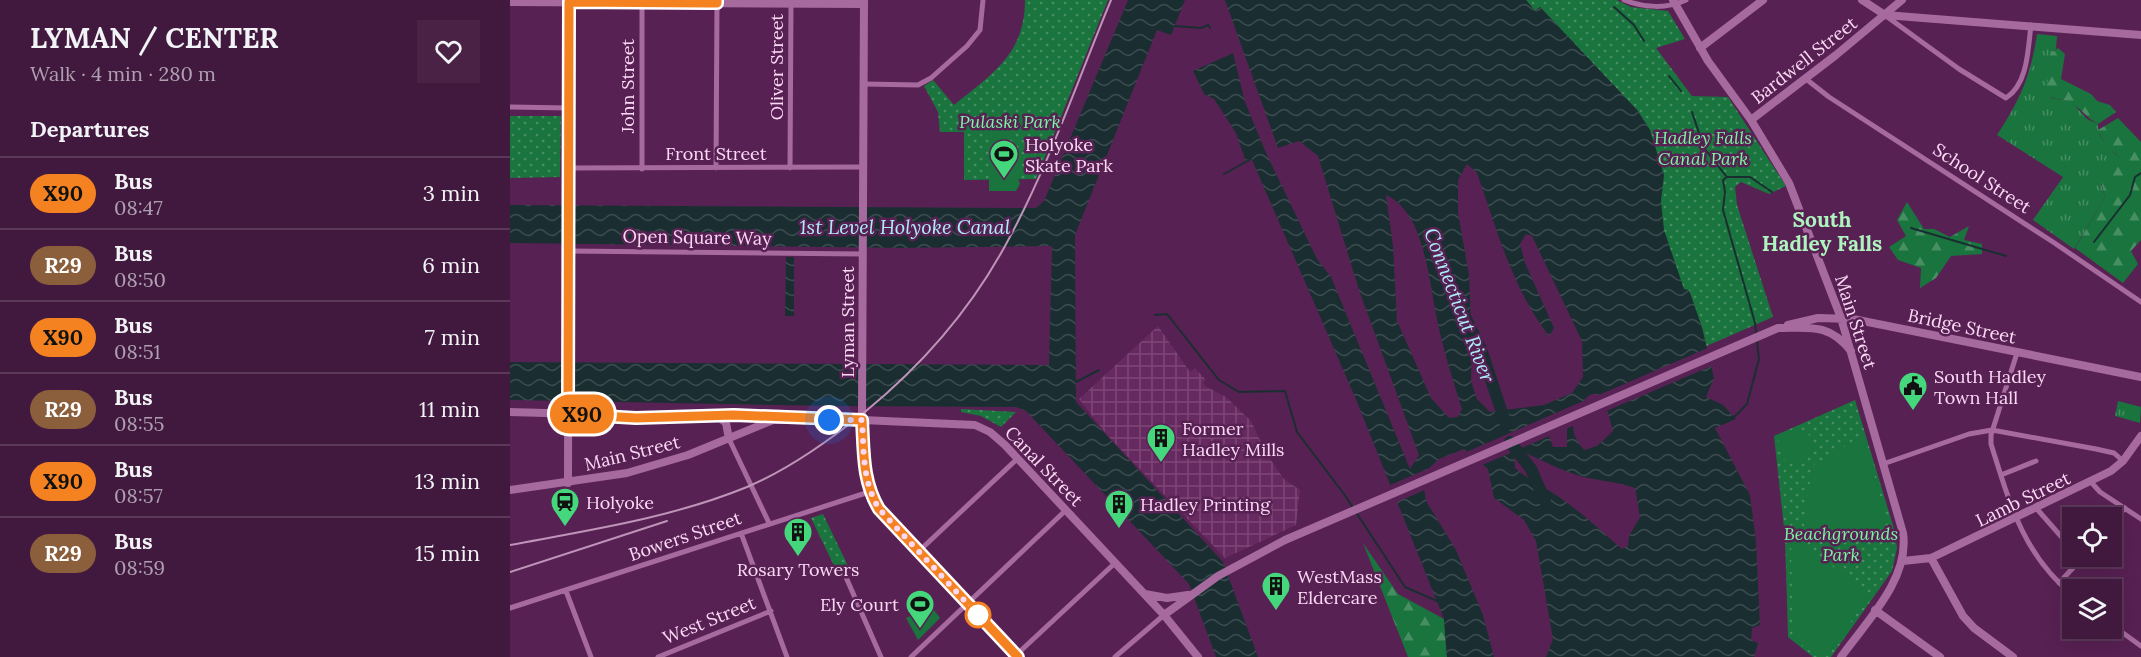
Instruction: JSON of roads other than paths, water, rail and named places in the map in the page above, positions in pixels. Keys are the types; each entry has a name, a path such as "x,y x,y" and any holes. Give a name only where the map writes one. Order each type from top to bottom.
{"main road":[{"path":"1700,48 1763,0"},
{"path":"1862,0 1885,15 2141,34"},
{"name":"Bardwell Street","path":"1751,120 1806,79 1902,0"},
{"path":"568,483 569,1"},
{"path":"510,2 864,2"},
{"name":"Lyman Street","path":"864,2 862,420 864,464 869,492 879,509 1016,656"},
{"name":"Main Street","path":"1674,3 1700,48 1751,120 1789,183 1851,351 1903,533 1903,561"},
{"name":"Bridge Street","path":"1164,615 1232,568 1285,540 1778,328 1806,320 1840,318 2141,377"},
{"path":"1778,328 1824,330 1840,338 1851,351"},
{"path":"510,412 568,409 636,418 734,415 789,419"},
{"path":"707,417 723,420 729,439"},
{"name":"Main Street","path":"510,490 568,483 634,471 688,455 768,421 862,420"},
{"name":"Canal Street","path":"862,420 975,425 996,437 1145,594 1198,657"},
{"name":"Lamb Street","path":"1903,561 1932,558 2091,482 2123,460 2141,436"},
{"path":"1932,558 1963,616 1974,628 2013,657"},
{"path":"1841,657 1875,610 1903,561"},
{"path":"1145,594 1167,598 1190,595"},
{"path":"1875,610 1940,657"}],"street":[{"path":"865,84 918,84 931,78 980,30 983,0"},
{"path":"1624,0 1645,6 1686,0"},
{"path":"716,168 717,1"},
{"name":"John Street","path":"642,3 642,169"},
{"name":"Oliver Street","path":"790,168 791,3"},
{"path":"1885,15 1959,69 2006,99 2016,90 2024,71 2031,25"},
{"name":"School Street","path":"1806,79 1828,97 2054,242 2141,302"},
{"path":"510,107 569,108"},
{"name":"Front Street","path":"569,168 864,167"},
{"name":"Open Square Way","path":"568,249 862,252"},
{"path":"2017,353 1992,430 1990,444 2015,520 2042,563 2062,586"},
{"path":"1883,464 1969,434 1992,430 2114,453 2123,460"},
{"path":"729,439 769,523"},
{"path":"918,552 1018,458"},
{"path":"2001,475 2036,461"},
{"path":"2091,482 2100,492 2141,519"},
{"name":"Bowers Street","path":"510,608 869,492"},
{"path":"2122,511 2125,508"},
{"path":"2037,509 2062,537"},
{"path":"911,657 1066,510"},
{"path":"741,533 787,657"},
{"path":"1016,656 1115,563"},
{"path":"2059,583 2073,567"},
{"path":"845,575 881,657"},
{"path":"566,591 591,657"},
{"name":"West Street","path":"659,657 771,611"},
{"path":"1115,657 1164,615"},
{"path":"2122,632 2141,646"}],"water":[{"name":"1st Level Holyoke Canal","path":"1128,0 1185,0 1171,35 1157,30 1075,235 1076,402 1223,562 1258,657 1216,657 1189,584 1026,411 1016,407 510,400 510,362 1049,365 1052,246 903,248 510,243 510,205 1036,208 1044,201"},
{"path":"1225,0 1526,0 1535,11 1540,7 1637,110 1650,130 1664,175 1661,201 1664,230 1684,289 1689,290 1702,327 1714,378 1706,397 1723,405 1736,419 1715,428 1750,495 1756,541 1760,625 1752,628 1751,640 1758,643 1754,657 1546,657 1553,639 1536,541 1524,520 1494,498 1488,469 1464,449 1439,459 1422,475 1426,501 1456,550 1483,615 1494,657 1447,657 1444,619 1355,397 1252,160 1246,162 1236,133 1214,99 1204,94 1193,71 1233,53 1245,102 1266,153 1317,259 1331,277 1410,469 1419,455 1359,290 1318,156 1299,141 1278,148","holes":["1467,164 1477,173 1515,278 1536,318 1549,336 1554,328 1525,263 1520,244 1526,234 1532,236 1582,341 1583,377 1572,393 1544,405 1490,412 1477,399 1471,381 1469,275 1458,213 1458,180","1386,195 1399,204 1410,217 1418,233 1424,252 1440,335 1462,409 1458,417 1449,418 1431,398 1397,321 1393,246","1590,395 1603,395 1613,431 1597,446 1584,450 1576,439 1573,425 1580,407","1558,415 1567,427 1567,447 1553,447 1544,421","1524,452 1576,475 1635,488 1640,517 1629,536 1628,546 1622,549 1567,503 1515,468 1514,456"]},
{"path":"786,257 794,257 794,316 785,316"}],"waterway":[{"path":"1614,7 1634,25 1644,41"},
{"path":"1175,26 1201,28 1208,25 1210,28"},
{"path":"1669,76 1681,91"},
{"path":"1692,112 1704,148 1726,176"},
{"path":"1224,174 1251,159"},
{"path":"2094,242 2130,195 2135,177 2141,173"},
{"path":"1733,418 1747,404 1759,359 1755,323 1723,210 1725,192 1723,180 1727,177 1750,177 1772,192"},
{"path":"1911,228 2006,256"},
{"path":"1155,315 1167,314 1219,380 1239,392 1285,391 1297,432 1344,494 1405,587 1437,601"},
{"name":"Connecticut River","path":"1464,315 1481,349 1506,425"},
{"path":"1076,382 1099,370"},
{"name":"Connecticut River","path":"1510,442 1531,469 1545,501"}],"railway":[{"path":"510,545 660,515 747,487 779,472 824,443 887,393 925,355 960,314 1005,246 1048,156 1111,0"},
{"path":"510,572 667,521"}],"place":[{"name":"Holyoke Skate Park","path":"1004,180"},
{"name":"South Hadley Town Hall","path":"1913,412"},
{"name":"Former Hadley Mills","path":"1161,464"},
{"name":"Holyoke","path":"565,528"},
{"name":"Hadley Printing","path":"1119,530"},
{"name":"Rosary Towers","path":"798,558"},
{"name":"WestMass Eldercare","path":"1276,612"},
{"name":"Ely Court","path":"920,630"}],"district":[{"name":"South Hadley Falls","path":"1822,231"}],"park label":[{"name":"Pulaski Park","path":"1010,121"},
{"name":"Hadley Falls Canal Park","path":"1703,147"},
{"name":"Beachgrounds Park","path":"1841,543"}]}
